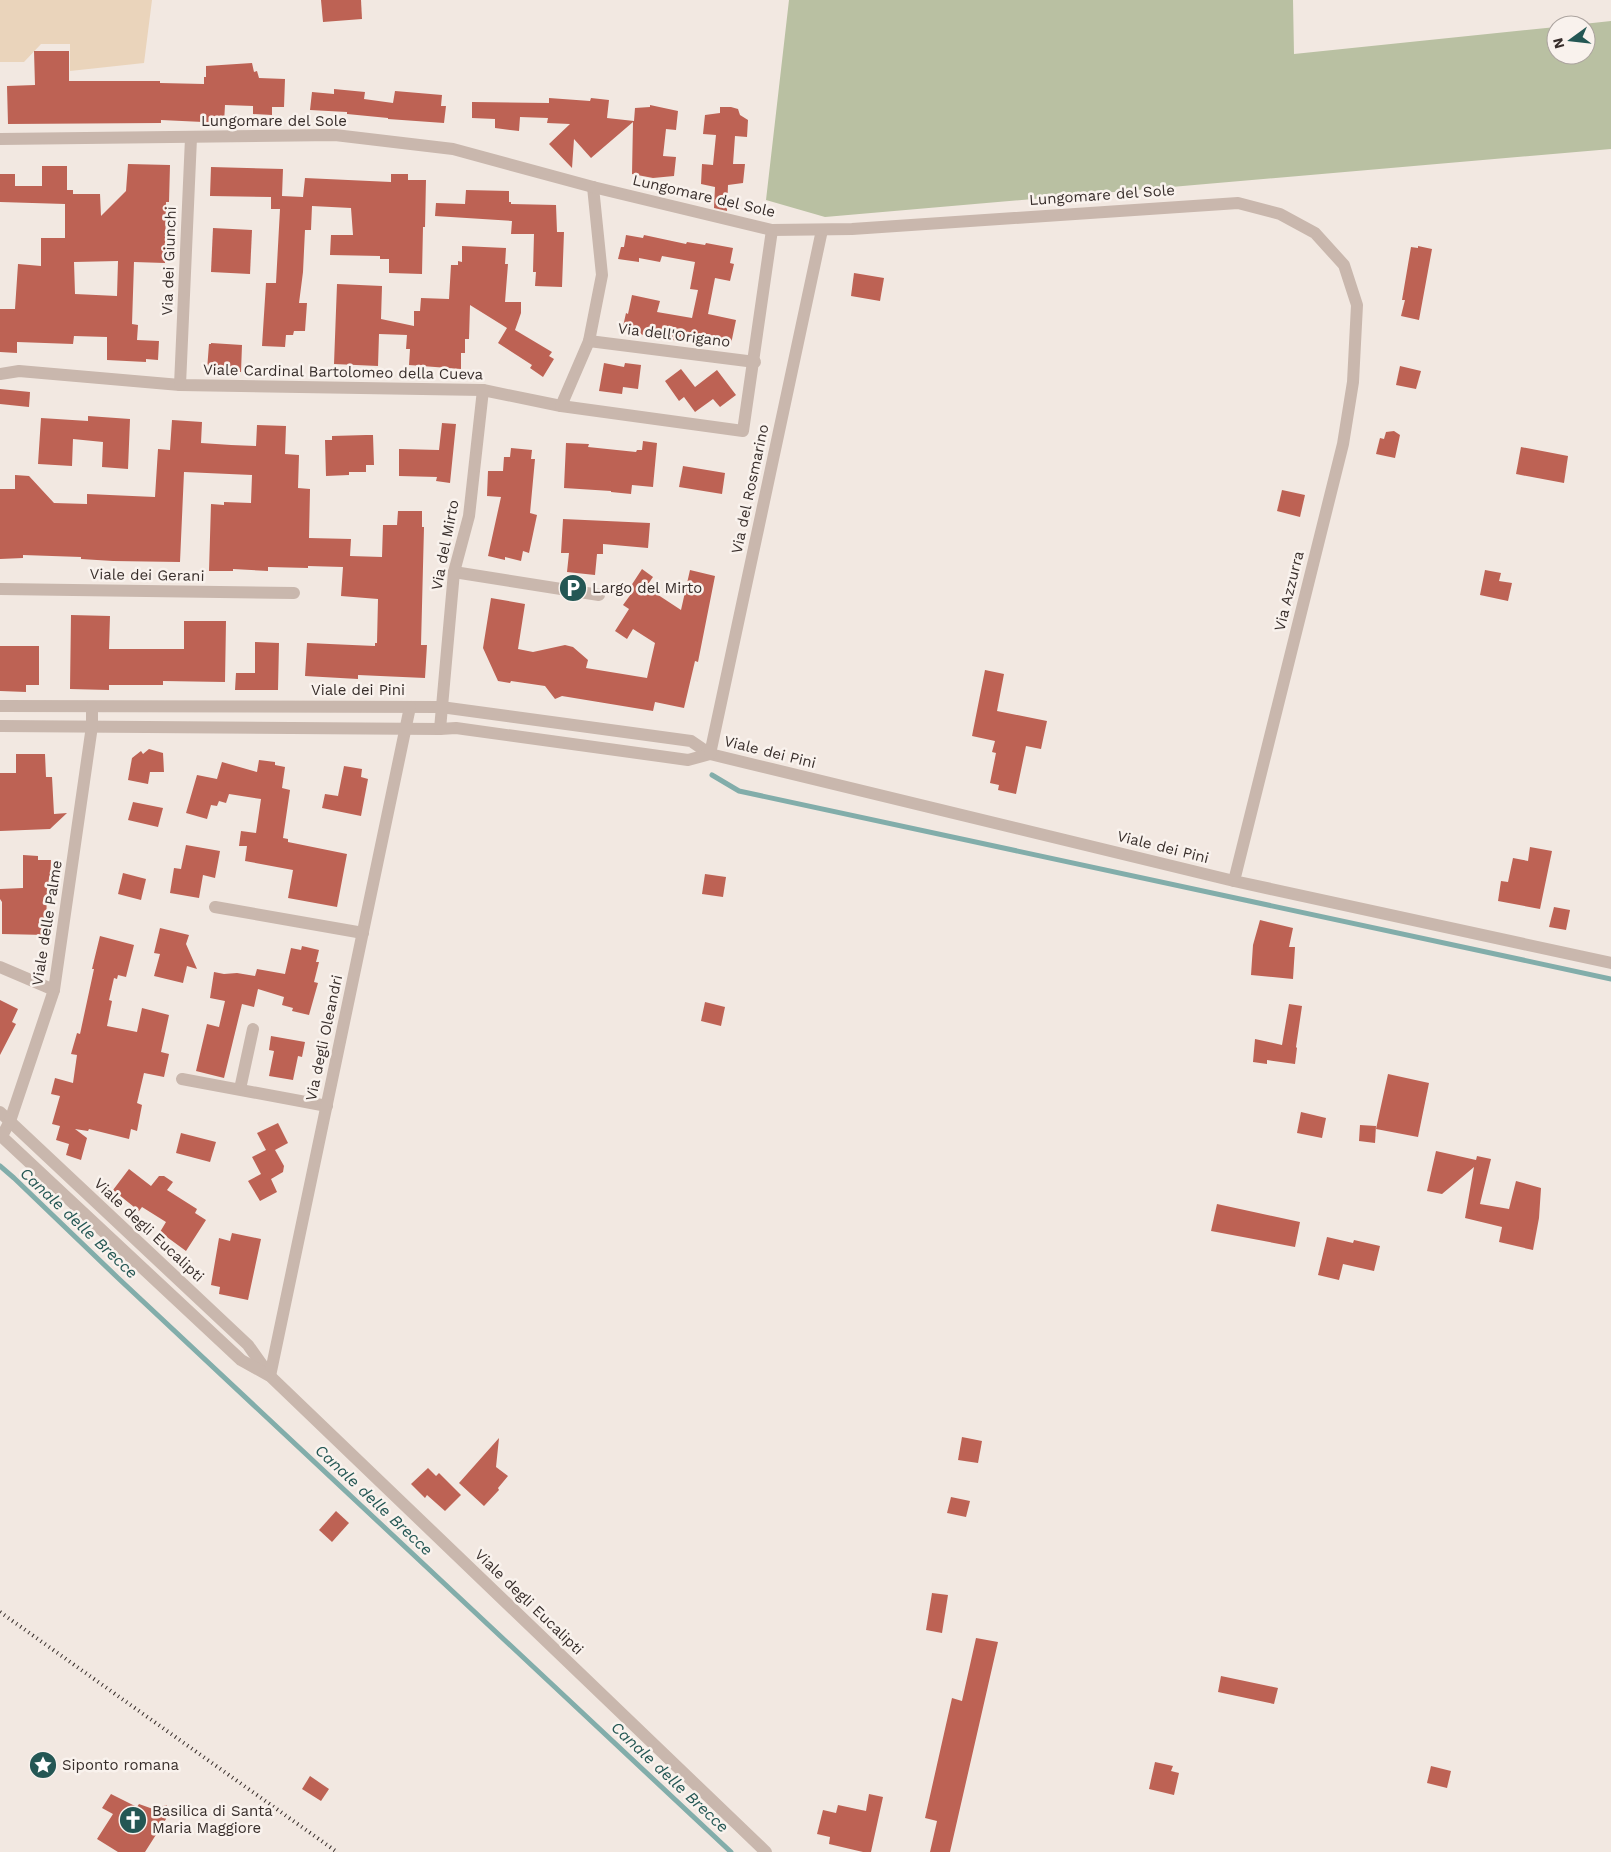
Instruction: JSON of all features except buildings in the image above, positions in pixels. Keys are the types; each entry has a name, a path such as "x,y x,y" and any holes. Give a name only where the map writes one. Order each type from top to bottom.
{"street":[{"name":"Lungomare del Sole","path":"0,139 335,135 453,149 593,188 772,230 822,230 1238,202 1280,214 1315,233 1344,265 1357,305"},
{"name":"Via dei Giunchi","path":"180,385 191,138"},
{"path":"561,406 589,342 602,275 593,188"},
{"name":"Via del Rosmarino","path":"744,432 772,230"},
{"name":"Via del Rosmarino","path":"710,754 822,230"},
{"name":"Via Azzurra","path":"1234,881 1343,444 1353,382 1357,305"},
{"name":"Via dell'Origano","path":"589,342 754,362"},
{"name":"Viale Cardinal Bartolomeo della Cueva","path":"0,374 19,371 180,385 483,390 561,406 744,432"},
{"name":"Via del Mirto","path":"440,729 454,572 469,516 483,390"},
{"path":"454,572 599,595"},
{"name":"Viale dei Gerani","path":"0,589 294,593"},
{"name":"Viale dei Pini","path":"0,706 441,706 690,741 710,754 1234,881 1611,963"},
{"name":"Viale delle Palme","path":"1,1135 10,1121 54,990 92,726 92,707"},
{"name":"Via degli Oleandri","path":"270,1376 410,707"},
{"name":"Viale dei Pini","path":"0,726 456,728 688,760 710,754"},
{"path":"215,907 363,933"},
{"path":"0,967 54,990"},
{"path":"240,1090 253,1029"},
{"path":"182,1079 327,1106"},
{"name":"Viale degli Eucalipti","path":"0,1112 248,1345 270,1376 766,1852"},
{"name":"Viale degli Eucalipti","path":"1,1135 241,1360 270,1376"}],"green space":[{"path":"789,0 1293,0 1294,54 1546,28 1546,65 1596,65 1596,23 1611,21 1611,149 825,217 766,200"}],"sand":[{"path":"0,0 152,0 144,63 70,71 70,44 41,44 24,62 0,62"}],"waterway":[{"path":"712,775 739,791 1611,979"},
{"name":"Canale delle Brecce","path":"0,1166 731,1852"}],"railway":[{"path":"0,1612 337,1852"}],"place":[{"name":"Largo del Mirto","path":"573,588"},
{"name":"Siponto romana","path":"43,1765"},
{"name":"Basilica di Santa Maria Maggiore","path":"133,1820"}]}
